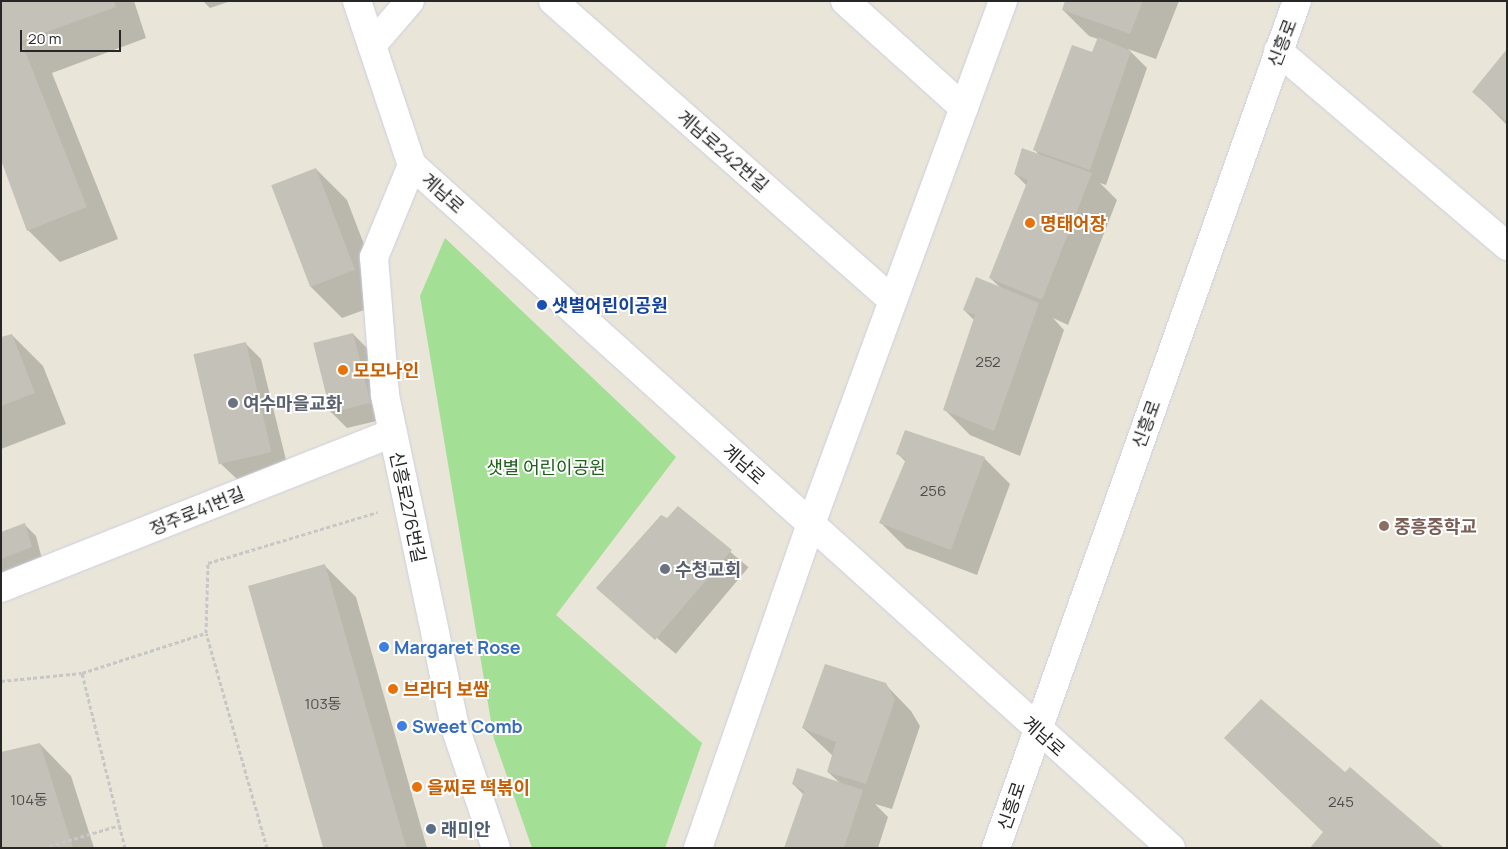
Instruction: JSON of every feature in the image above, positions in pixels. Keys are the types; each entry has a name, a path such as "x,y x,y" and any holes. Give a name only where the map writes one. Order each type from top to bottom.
{"street":[{"name":"계남로","path":"357,1 412,165 1037,730 1171,848"},
{"path":"372,45 410,1"},
{"name":"계남로242번길","path":"553,1 892,301"},
{"path":"845,1 964,108"},
{"path":"698,848 811,524 1003,1"},
{"name":"신흥로","path":"996,848 1297,1"},
{"path":"1278,51 1507,246"},
{"name":"신흥로276번길","path":"412,165 374,257 385,395 455,727 496,848"},
{"name":"정주로41번길","path":"1,588 392,434"}],"path":[{"path":"267,848 206,633 208,564 407,503"},
{"path":"1,681 82,673 206,633"},
{"path":"82,673 125,848"},
{"path":"43,848 120,825"}],"green space":[{"name":"샛별 어린이공원","path":"445,238 676,457 556,615 702,743 665,848 532,848 494,739 420,296"}],"building":[{"path":"1,1 114,1 116,7 21,41 87,207 27,231 1,160"},
{"path":"1065,1 1143,1 1130,34 1062,10"},
{"path":"1098,37 1131,51 1090,170 1033,150 1072,45 1092,52"},
{"path":"1507,49 1507,122 1472,92"},
{"path":"1022,148 1092,173 1042,300 989,278 1028,180 1014,174"},
{"path":"316,168 355,270 310,287 271,185"},
{"path":"976,277 1039,303 994,431 943,410 975,315 963,310"},
{"path":"353,333 370,403 331,413 313,343"},
{"path":"12,334 35,393 1,406 1,337"},
{"name":"여수마을교화","path":"246,342 271,452 219,464 193,354"},
{"path":"905,430 985,457 951,550 879,523 906,459 896,454"},
{"name":"수청교회","path":"678,506 732,550 655,640 596,588 661,515 667,518"},
{"path":"25,523 32,547 1,559 1,532"},
{"path":"325,564 406,848 323,848 248,586"},
{"path":"825,664 886,683 895,700 866,784 827,772 836,742 802,728"},
{"path":"1261,699 1345,772 1350,767 1444,848 1310,848 1323,832 1224,738"},
{"path":"40,743 73,848 1,848 1,752"},
{"path":"797,768 863,790 844,848 784,848 804,791 792,784"}],"place":[{"name":"명태어장","path":"1030,223"},
{"name":"샛별어린이공원","path":"542,305"},
{"name":"모모나인","path":"343,370"},
{"name":"여수마을교화","path":"233,403"},
{"name":"중흥중학교","path":"1384,526"},
{"name":"수청교회","path":"665,569"},
{"name":"Margaret Rose","path":"384,647"},
{"name":"브라더 보쌈","path":"393,689"},
{"name":"Sweet Comb","path":"402,726"},
{"name":"을찌로 떡볶이","path":"417,787"},
{"name":"래미안","path":"431,829"}]}
